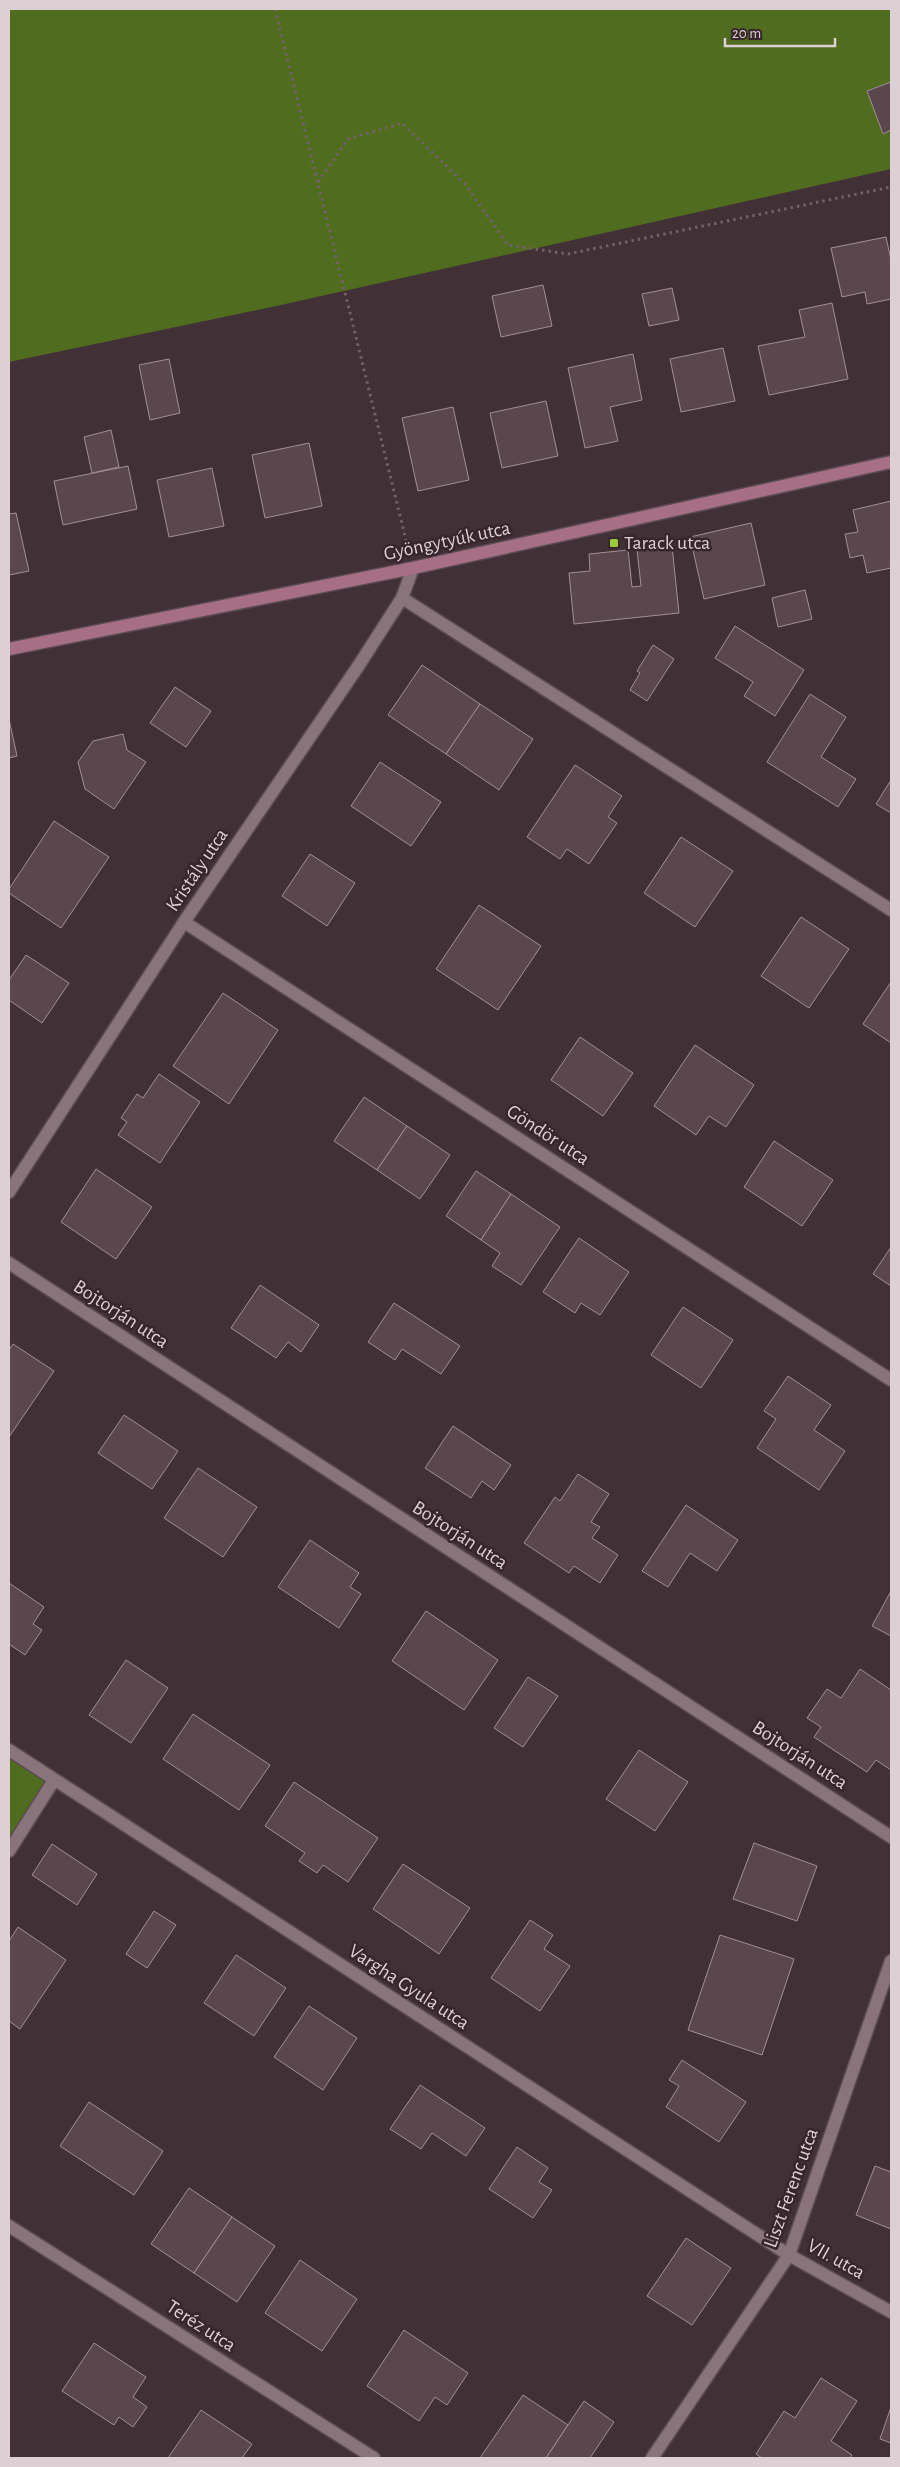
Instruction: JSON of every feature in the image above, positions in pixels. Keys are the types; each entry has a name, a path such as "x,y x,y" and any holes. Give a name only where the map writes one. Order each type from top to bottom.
{"street":[{"name":"Gyöngytyúk utca","path":"9,648 413,568 891,462"},
{"name":"Kristály utca","path":"9,1192 184,922 402,598 413,568"},
{"path":"402,598 891,910"},
{"name":"Göndör utca","path":"184,922 891,1380"},
{"name":"Bojtorján utca","path":"9,1263 891,1837"},
{"name":"Vargha Gyula utca","path":"9,1750 789,2255"},
{"path":"9,1851 54,1780"},
{"name":"Liszt Ferenc utca","path":"652,2458 789,2255 891,1961"},
{"name":"Teréz utca","path":"9,2226 374,2458"},
{"name":"VII. utca","path":"789,2255 891,2312"}],"path":[{"path":"275,9 413,568"},
{"path":"318,182 348,139 402,123 465,184 508,244 568,254 891,187"}],"green space":[{"path":"9,9 891,9 891,169 281,305 9,362"},
{"path":"9,1750 54,1780 9,1851"}],"building":[{"path":"891,82 891,130 883,134 867,91"},
{"path":"886,237 891,260 891,299 867,304 865,292 842,297 831,248"},
{"path":"543,285 552,326 501,337 492,296"},
{"path":"672,288 679,320 649,326 642,294"},
{"path":"832,303 848,379 769,395 758,346 805,337 799,310"},
{"path":"723,348 735,401 681,412 670,359"},
{"path":"633,354 642,400 610,407 618,441 585,448 568,368"},
{"path":"169,359 180,413 150,420 139,365"},
{"path":"546,401 558,456 502,468 490,413"},
{"path":"453,407 469,480 418,491 402,418"},
{"path":"111,430 119,467 92,473 84,437"},
{"path":"309,443 322,506 265,518 252,455"},
{"path":"128,466 137,509 63,525 54,481"},
{"path":"212,468 224,526 169,537 157,480"},
{"path":"891,501 891,568 867,573 863,555 850,558 845,534 858,532 853,510"},
{"path":"16,513 29,571 9,575 9,514"},
{"path":"751,523 765,585 704,599 690,537"},
{"path":"672,546 679,613 574,624 569,573 590,571 589,554 628,550 632,587 641,586 637,550"},
{"path":"805,590 812,619 778,627 772,598"},
{"path":"735,626 804,670 775,716 744,696 753,682 715,658"},
{"path":"653,645 674,659 647,701 630,690 640,673 637,671"},
{"path":"422,665 480,704 446,754 388,715"},
{"path":"175,687 211,711 186,747 150,723"},
{"path":"810,694 846,717 821,757 856,779 838,807 767,762"},
{"path":"480,704 533,739 499,790 446,754"},
{"path":"9,719 17,756 9,758"},
{"path":"123,734 127,750 146,762 114,809 85,789 78,762 93,741"},
{"path":"380,762 441,802 411,846 351,806"},
{"path":"575,765 622,796 608,817 617,823 589,864 567,849 560,859 527,837"},
{"path":"891,780 891,813 876,804"},
{"path":"54,821 109,857 61,928 9,893 9,889"},
{"path":"681,837 733,871 695,927 644,893"},
{"path":"310,854 355,883 327,926 282,896"},
{"path":"479,905 541,946 498,1010 436,969"},
{"path":"801,917 849,949 809,1008 761,976"},
{"path":"26,955 69,983 42,1023 9,1000 9,980"},
{"path":"891,982 891,1043 863,1024"},
{"path":"223,993 278,1030 229,1104 173,1066"},
{"path":"580,1037 633,1073 603,1116 551,1080"},
{"path":"695,1045 754,1085 726,1127 709,1116 696,1135 654,1106"},
{"path":"159,1074 200,1102 160,1163 118,1135 127,1122 121,1118 137,1094 143,1098"},
{"path":"364,1097 407,1126 377,1170 334,1141"},
{"path":"407,1126 450,1155 420,1199 377,1170"},
{"path":"774,1141 833,1180 802,1226 744,1187"},
{"path":"96,1169 152,1207 116,1259 61,1222"},
{"path":"476,1171 511,1194 481,1240 446,1216"},
{"path":"511,1194 560,1227 521,1285 492,1266 500,1253 481,1240"},
{"path":"579,1238 629,1272 600,1315 581,1303 575,1313 543,1292"},
{"path":"891,1247 891,1286 873,1274"},
{"path":"260,1285 319,1325 301,1352 288,1342 276,1358 231,1328"},
{"path":"394,1303 460,1346 441,1374 402,1349 395,1360 368,1342"},
{"path":"683,1307 733,1340 701,1388 651,1355"},
{"path":"13,1344 54,1371 9,1437 9,1350"},
{"path":"788,1376 831,1405 814,1430 845,1451 819,1490 757,1448 776,1419 764,1411"},
{"path":"124,1415 178,1451 152,1489 98,1453"},
{"path":"453,1426 511,1465 494,1490 482,1481 471,1498 425,1468"},
{"path":"198,1468 257,1507 223,1557 164,1518"},
{"path":"578,1474 609,1494 591,1522 600,1527 592,1538 618,1555 600,1583 574,1566 569,1573 524,1543 555,1497 560,1501"},
{"path":"686,1505 738,1540 717,1571 690,1553 668,1587 642,1571"},
{"path":"310,1540 359,1573 350,1587 361,1594 339,1628 278,1587"},
{"path":"9,1583 44,1607 33,1624 42,1630 25,1655 9,1644"},
{"path":"891,1591 891,1636 872,1626"},
{"path":"426,1611 498,1660 464,1710 392,1661"},
{"path":"126,1660 168,1688 131,1743 89,1715"},
{"path":"860,1669 891,1690 891,1770 876,1760 867,1772 814,1737 821,1727 807,1718 827,1689 841,1698"},
{"path":"528,1677 558,1696 523,1747 494,1728"},
{"path":"193,1714 270,1765 239,1810 163,1759"},
{"path":"639,1750 688,1782 655,1831 606,1799"},
{"path":"294,1782 378,1838 348,1882 323,1865 317,1873 299,1861 305,1853 265,1826"},
{"path":"754,1843 817,1866 797,1921 733,1899"},
{"path":"52,1844 97,1874 77,1905 32,1875"},
{"path":"403,1864 470,1908 439,1954 373,1909"},
{"path":"154,1911 176,1925 147,1968 126,1954"},
{"path":"530,1920 553,1935 544,1949 570,1966 540,2011 491,1978"},
{"path":"18,1927 66,1960 20,2029 9,2021 9,1941"},
{"path":"720,1935 794,1959 762,2055 688,2030"},
{"path":"236,1955 286,1988 254,2036 204,2003"},
{"path":"309,2006 357,2038 323,2090 274,2057"},
{"path":"682,2060 746,2102 719,2142 666,2107 679,2086 669,2080"},
{"path":"420,2085 485,2128 466,2156 432,2133 421,2149 390,2129"},
{"path":"89,2102 163,2151 134,2195 60,2146"},
{"path":"517,2147 548,2168 539,2182 552,2190 533,2218 489,2189"},
{"path":"875,2166 891,2172 891,2229 856,2215"},
{"path":"189,2188 232,2217 194,2273 151,2244"},
{"path":"232,2217 275,2246 237,2302 194,2273"},
{"path":"686,2238 731,2268 692,2325 647,2296"},
{"path":"300,2260 357,2299 322,2351 265,2313"},
{"path":"404,2330 468,2373 447,2405 435,2397 419,2421 367,2386"},
{"path":"94,2343 146,2377 133,2397 147,2407 133,2427 119,2417 114,2425 62,2391"},
{"path":"821,2378 857,2401 831,2441 852,2455 850,2458 762,2458 756,2454 784,2411 795,2418"},
{"path":"523,2395 568,2425 546,2458 480,2458"},
{"path":"584,2401 614,2422 590,2458 546,2458"},
{"path":"891,2407 891,2443 880,2439"},
{"path":"201,2410 252,2444 242,2458 168,2458"}],"place":[{"name":"Tarack utca","path":"614,543"}]}
